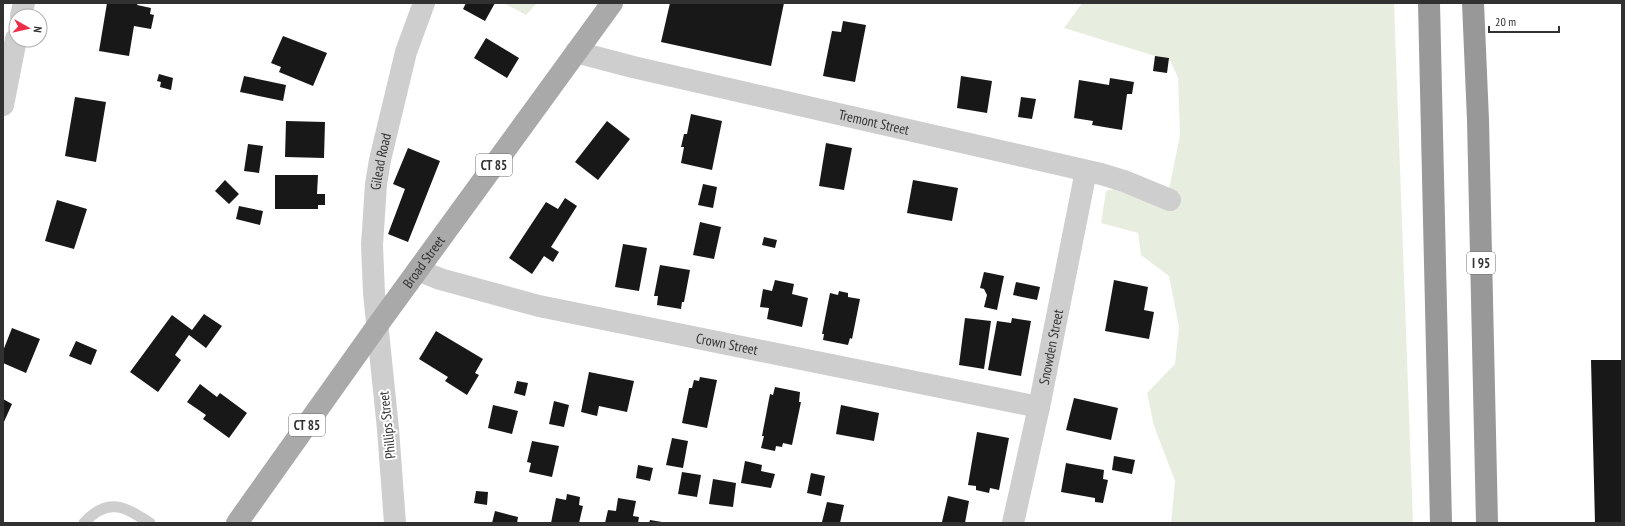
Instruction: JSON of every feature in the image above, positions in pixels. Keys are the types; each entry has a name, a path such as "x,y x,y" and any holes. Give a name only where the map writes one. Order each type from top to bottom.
{"highway":[{"path":"1429,3 1441,523"},
{"name":"I 95","path":"1473,3 1478,120 1487,523"}],"main road":[{"name":"Broad Street","path":"237,523 377,326 612,3"}],"street":[{"name":"Gilead Road","path":"377,326 372,245 379,166 391,107 406,52 424,3"},
{"path":"3,105 14,48"},
{"name":"Tremont Street","path":"576,52 633,67 1086,171 1124,181 1170,200"},
{"name":"Snowden Street","path":"1013,523 1039,407 1086,171"},
{"name":"Crown Street","path":"418,270 440,279 539,306 1039,407"},
{"name":"Phillips Street","path":"377,326 388,429 395,523"}],"lane":[{"path":"84,523 104,508 116,506 128,509 150,523"}],"green space":[{"path":"504,3 537,3 526,15"},
{"path":"1082,3 1394,3 1413,523 1171,523 1175,481 1154,426 1147,393 1175,364 1179,327 1169,276 1141,255 1138,233 1101,223 1106,191 1114,189 1168,209 1169,189 1180,135 1178,78 1169,58 1155,56 1064,28"}],"building":[{"path":"107,3 138,3 137,5 151,8 150,14 154,15 151,29 134,26 129,56 99,51"},
{"path":"466,3 495,3 485,21 463,9"},
{"path":"670,3 784,3 771,66 661,42"},
{"path":"843,21 866,25 855,82 823,76 832,31 841,32"},
{"path":"283,36 327,53 313,86 279,72 281,67 271,63"},
{"path":"486,38 519,58 507,78 474,58"},
{"path":"1155,56 1169,58 1167,73 1153,71"},
{"path":"159,74 173,78 171,90 160,87 161,82 157,81"},
{"path":"244,76 286,85 283,101 240,92"},
{"path":"961,76 992,81 987,113 957,108"},
{"path":"1110,78 1134,82 1132,94 1127,94 1122,130 1092,125 1093,121 1074,118 1079,80 1109,85"},
{"path":"75,97 106,102 96,162 65,156"},
{"path":"1021,97 1036,99 1032,119 1018,117"},
{"path":"691,114 722,121 712,170 681,163 684,147 681,147 684,134 687,134"},
{"path":"286,121 325,122 324,158 285,157"},
{"path":"607,121 630,139 598,180 575,162"},
{"path":"826,143 852,148 844,190 819,186"},
{"path":"248,144 263,146 259,173 244,171"},
{"path":"408,148 440,161 408,242 388,234 405,189 393,184"},
{"path":"275,175 318,175 317,194 325,194 325,205 318,205 318,209 275,209"},
{"path":"225,180 239,194 229,204 215,191"},
{"path":"913,180 958,188 952,221 907,213"},
{"path":"703,184 717,187 713,208 698,205"},
{"path":"565,198 577,206 551,247 559,252 553,262 544,256 532,274 509,258 546,202 558,209"},
{"path":"57,200 87,209 74,249 45,241"},
{"path":"239,206 263,211 260,225 236,219"},
{"path":"700,222 721,227 714,259 693,255"},
{"path":"764,237 777,240 775,248 762,245"},
{"path":"623,244 647,248 639,291 615,287"},
{"path":"660,265 690,270 684,302 682,302 681,309 657,305 658,296 654,296"},
{"path":"984,272 1004,276 997,310 984,307 987,295 984,289 980,288"},
{"path":"775,280 794,284 792,294 808,298 802,327 767,319 769,308 760,307 763,289 772,291"},
{"path":"1114,280 1148,287 1144,310 1154,312 1149,339 1105,331"},
{"path":"1016,282 1040,287 1037,300 1013,295"},
{"path":"839,291 848,293 848,297 860,299 852,339 850,338 848,345 823,340 824,334 822,334 830,293 838,295"},
{"path":"204,314 222,326 206,348 189,335 175,355 181,360 158,392 130,372 172,315 192,330"},
{"path":"965,318 991,321 984,369 959,365"},
{"path":"1012,318 1031,321 1021,376 988,370 997,321 1011,323"},
{"path":"12,328 40,339 26,373 3,363 3,351"},
{"path":"436,331 483,359 475,373 479,375 467,395 445,381 448,377 419,359"},
{"path":"76,341 97,350 91,365 69,356"},
{"path":"1591,360 1622,360 1622,523 1595,523"},
{"path":"589,372 634,381 627,412 599,406 597,416 581,412"},
{"path":"700,377 717,380 707,428 682,423 689,388 692,388 694,380 699,381"},
{"path":"517,381 528,383 525,396 514,393"},
{"path":"200,384 217,397 220,393 247,413 229,438 203,419 206,415 187,402"},
{"path":"775,387 800,392 799,402 801,402 792,445 783,443 782,447 776,446 775,451 761,448 770,394 773,395"},
{"path":"1074,398 1118,408 1111,440 1066,430"},
{"path":"3,399 12,404 3,424"},
{"path":"554,401 569,405 564,427 549,424"},
{"path":"493,405 518,411 512,434 488,428"},
{"path":"841,405 879,413 874,441 836,434"},
{"path":"977,432 1009,438 999,490 990,488 989,493 976,490 976,486 968,485"},
{"path":"672,438 688,441 683,468 666,465"},
{"path":"532,441 559,446 552,477 529,472 531,463 527,462"},
{"path":"1114,456 1135,460 1132,474 1112,470"},
{"path":"745,461 762,465 761,471 775,474 771,488 741,483"},
{"path":"1066,463 1104,470 1103,479 1108,480 1103,503 1095,502 1095,498 1061,492"},
{"path":"638,465 653,468 650,481 636,478"},
{"path":"682,472 701,475 697,497 678,494"},
{"path":"811,473 825,476 821,496 807,493"},
{"path":"713,479 736,483 733,507 709,504"},
{"path":"476,491 488,492 487,505 474,503"},
{"path":"567,494 580,497 579,505 583,506 579,523 551,523 556,498 566,500"},
{"path":"948,496 969,501 965,523 942,522"},
{"path":"618,498 636,501 633,516 639,517 638,523 605,523 608,510 616,511"},
{"path":"827,502 844,505 840,523 822,522"},
{"path":"495,511 518,517 517,523 492,523"},
{"path":"650,520 662,522 662,523 649,523"}]}
